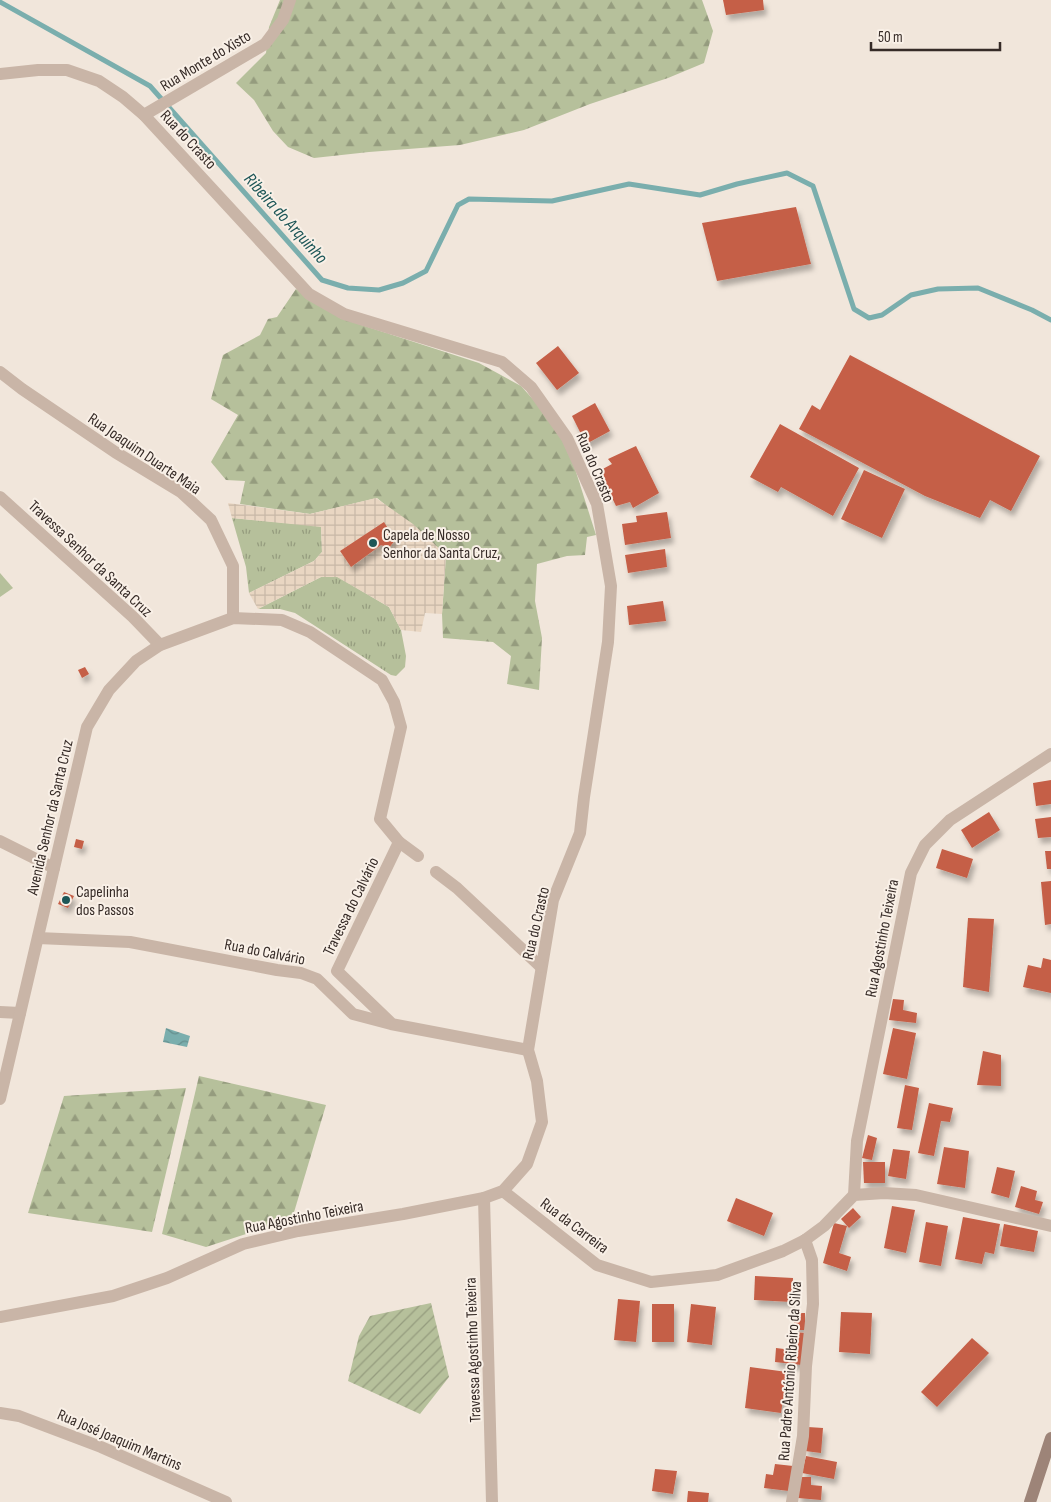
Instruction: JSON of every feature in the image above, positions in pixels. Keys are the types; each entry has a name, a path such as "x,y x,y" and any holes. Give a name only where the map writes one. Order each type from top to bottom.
{"street":[{"name":"Rua Monte do Xisto","path":"150,112 265,44 283,20 290,0"},
{"name":"Rua do Crasto","path":"0,74 38,70 67,70 99,81 150,112 309,294 344,314 502,362 531,387 567,438 597,504 611,586 609,633 580,833 553,900 528,1050 537,1081 542,1122 527,1164 503,1191"},
{"name":"Rua Joaquim Duarte Maia","path":"0,372 115,452 181,492 211,520 233,566 233,618"},
{"name":"Travessa Senhor da Santa Cruz","path":"0,497 160,645"},
{"path":"233,618 282,620 310,632 382,680 394,702 401,728 380,819 399,842 418,856"},
{"name":"Avenida Senhor da Santa Cruz","path":"0,1099 87,727 109,690 136,661 160,645 233,618"},
{"name":"Rua Agostinho Teixeira","path":"854,1195 858,1141 911,873 925,845 950,820 1051,754"},
{"path":"0,841 54,868"},
{"name":"Travessa do Calvário","path":"391,1024 337,971 399,842"},
{"path":"436,872 457,888 541,967"},
{"name":"Rua do Calvário","path":"38,938 130,942 301,973 317,979 352,1014 391,1024 528,1050"},
{"path":"0,1012 20,1013"},
{"name":"Rua Agostinho Teixeira","path":"0,1317 113,1296 168,1278 243,1244 298,1231 403,1214 484,1198 503,1191"},
{"name":"Rua da Carreira","path":"503,1191 597,1265 651,1282 717,1275 783,1251 805,1240"},
{"path":"805,1240 824,1226 854,1195 884,1193 916,1195 1051,1226"},
{"name":"Travessa Agostinho Teixeira","path":"484,1198 492,1502"},
{"name":"Rua Padre António Ribeiro da Silva","path":"792,1502 803,1436 806,1366 813,1304 812,1260 805,1240"},
{"name":"Rua José Joaquim Martins","path":"0,1413 19,1416 101,1447 226,1502"},
{"path":"1030,1502 1051,1438"}],"green space":[{"path":"280,0 702,0 713,31 704,63 524,130 460,145 314,158 288,147 273,131 254,100 236,83 266,53 269,27"},
{"path":"296,289 340,318 479,363 521,386 564,434 596,535 587,537 585,555 567,556 537,564 535,601 542,638 539,690 507,684 511,656 493,642 443,638 442,614 446,555 377,498 310,514 240,504 245,481 226,480 211,462 238,415 211,399 223,355 260,335 268,319 277,317"},
{"path":"232,518 321,526 322,552 314,561 249,593 246,567"},
{"path":"0,573 13,588 0,597"},
{"path":"321,577 338,577 389,607 401,630 406,656 405,667 396,676 391,675 295,613 280,609 258,609"},
{"path":"199,1076 326,1105 292,1219 206,1247 162,1234"},
{"path":"186,1088 152,1232 28,1213 64,1096"},
{"path":"431,1303 449,1377 420,1414 348,1381 359,1336 370,1316"}],"shaded area":[{"path":"376,498 413,524 446,555 442,614 425,613 421,632 401,630 389,607 337,577 321,577 258,609 249,593 314,561 322,552 321,527 232,518 228,503 310,514","holes":["384,523 395,540 389,548 381,545 351,567 340,551"]}],"water":[{"path":"166,1028 190,1036 187,1047 163,1042"}],"building":[{"path":"723,0 763,0 764,10 726,15"},
{"path":"796,207 811,264 717,281 702,223"},
{"path":"558,346 579,373 557,390 536,363"},
{"path":"850,355 1040,456 1011,511 990,500 980,518 925,496 799,429 812,405 820,410"},
{"path":"595,403 610,431 586,444 572,416"},
{"path":"780,424 859,468 833,516 781,487 778,492 750,477"},
{"path":"636,446 659,493 633,508 630,502 616,506 599,471 612,464 608,459"},
{"path":"864,470 905,489 882,538 841,519"},
{"path":"667,512 671,538 625,545 622,524 637,522 636,516"},
{"name":"Capela de Nosso Senhor da Santa Cruz,","path":"384,522 395,540 389,548 381,545 351,567 340,551"},
{"path":"665,549 667,567 628,573 625,555"},
{"path":"663,601 666,621 629,625 627,606"},
{"path":"85,667 89,674 82,678 78,670"},
{"path":"1051,780 1051,804 1036,806 1033,783"},
{"path":"989,812 1000,830 972,848 961,830"},
{"path":"1051,817 1051,837 1038,838 1035,819"},
{"path":"76,839 84,841 82,849 74,847"},
{"path":"942,849 973,859 967,878 936,868"},
{"path":"1045,851 1051,851 1051,869 1047,869"},
{"path":"1051,881 1051,924 1045,925 1041,882"},
{"name":"Capelinha dos Passos","path":"64,892 74,896 68,908 58,904"},
{"path":"968,918 994,919 989,992 963,987"},
{"path":"1043,958 1051,960 1051,993 1023,987 1028,965 1041,968"},
{"path":"893,999 904,1000 903,1010 917,1013 916,1023 889,1020"},
{"path":"893,1028 916,1033 907,1079 883,1074"},
{"path":"983,1051 1001,1055 1001,1086 977,1085"},
{"path":"905,1085 919,1088 912,1130 897,1128"},
{"path":"929,1103 953,1108 950,1122 941,1121 934,1156 918,1153"},
{"path":"868,1135 877,1138 872,1160 862,1158"},
{"path":"944,1147 969,1151 965,1188 937,1184"},
{"path":"893,1149 910,1151 906,1179 888,1176"},
{"path":"863,1162 885,1162 885,1183 864,1183"},
{"path":"997,1167 1015,1171 1009,1198 991,1193"},
{"path":"1021,1186 1037,1191 1035,1200 1043,1202 1039,1214 1015,1207"},
{"path":"736,1198 773,1213 764,1236 727,1221"},
{"path":"892,1206 915,1210 906,1253 884,1248"},
{"path":"853,1208 861,1217 849,1228 841,1219"},
{"path":"963,1217 1000,1224 994,1254 985,1252 982,1264 955,1259"},
{"path":"926,1222 948,1226 941,1266 919,1262"},
{"path":"834,1223 847,1226 839,1253 851,1257 847,1271 823,1263"},
{"path":"1004,1224 1038,1231 1034,1252 1000,1246"},
{"path":"755,1276 793,1278 792,1302 754,1300"},
{"path":"618,1299 640,1301 636,1342 614,1340"},
{"path":"652,1304 674,1304 674,1342 652,1342"},
{"path":"691,1304 716,1307 712,1345 687,1342"},
{"path":"841,1312 872,1313 870,1354 839,1352"},
{"path":"794,1313 805,1313 805,1330 794,1330"},
{"path":"793,1332 805,1333 802,1365 775,1362 776,1348 792,1350"},
{"path":"972,1338 989,1353 937,1407 921,1392"},
{"path":"750,1367 787,1372 781,1413 745,1408"},
{"path":"808,1427 823,1428 821,1453 805,1451"},
{"path":"806,1456 837,1462 834,1479 802,1473"},
{"path":"775,1464 793,1466 789,1491 764,1488 766,1474 773,1475"},
{"path":"655,1469 677,1471 673,1494 652,1491"},
{"path":"800,1477 811,1477 811,1485 822,1486 821,1500 798,1498"},
{"path":"688,1491 709,1493 708,1502 687,1502"}],"waterway":[{"name":"Ribeira do Arquinho","path":"0,2 150,86 322,280 348,288 379,290 403,283 426,271 458,205 469,199 552,201 629,184 700,195 737,184 787,173 813,186 854,309 869,318 882,315 911,295 938,289 978,288 1032,310 1051,320"}],"place":[{"name":"Capela de Nosso Senhor da Santa Cruz,","path":"373,543"},
{"name":"Capelinha dos Passos","path":"66,900"}]}
